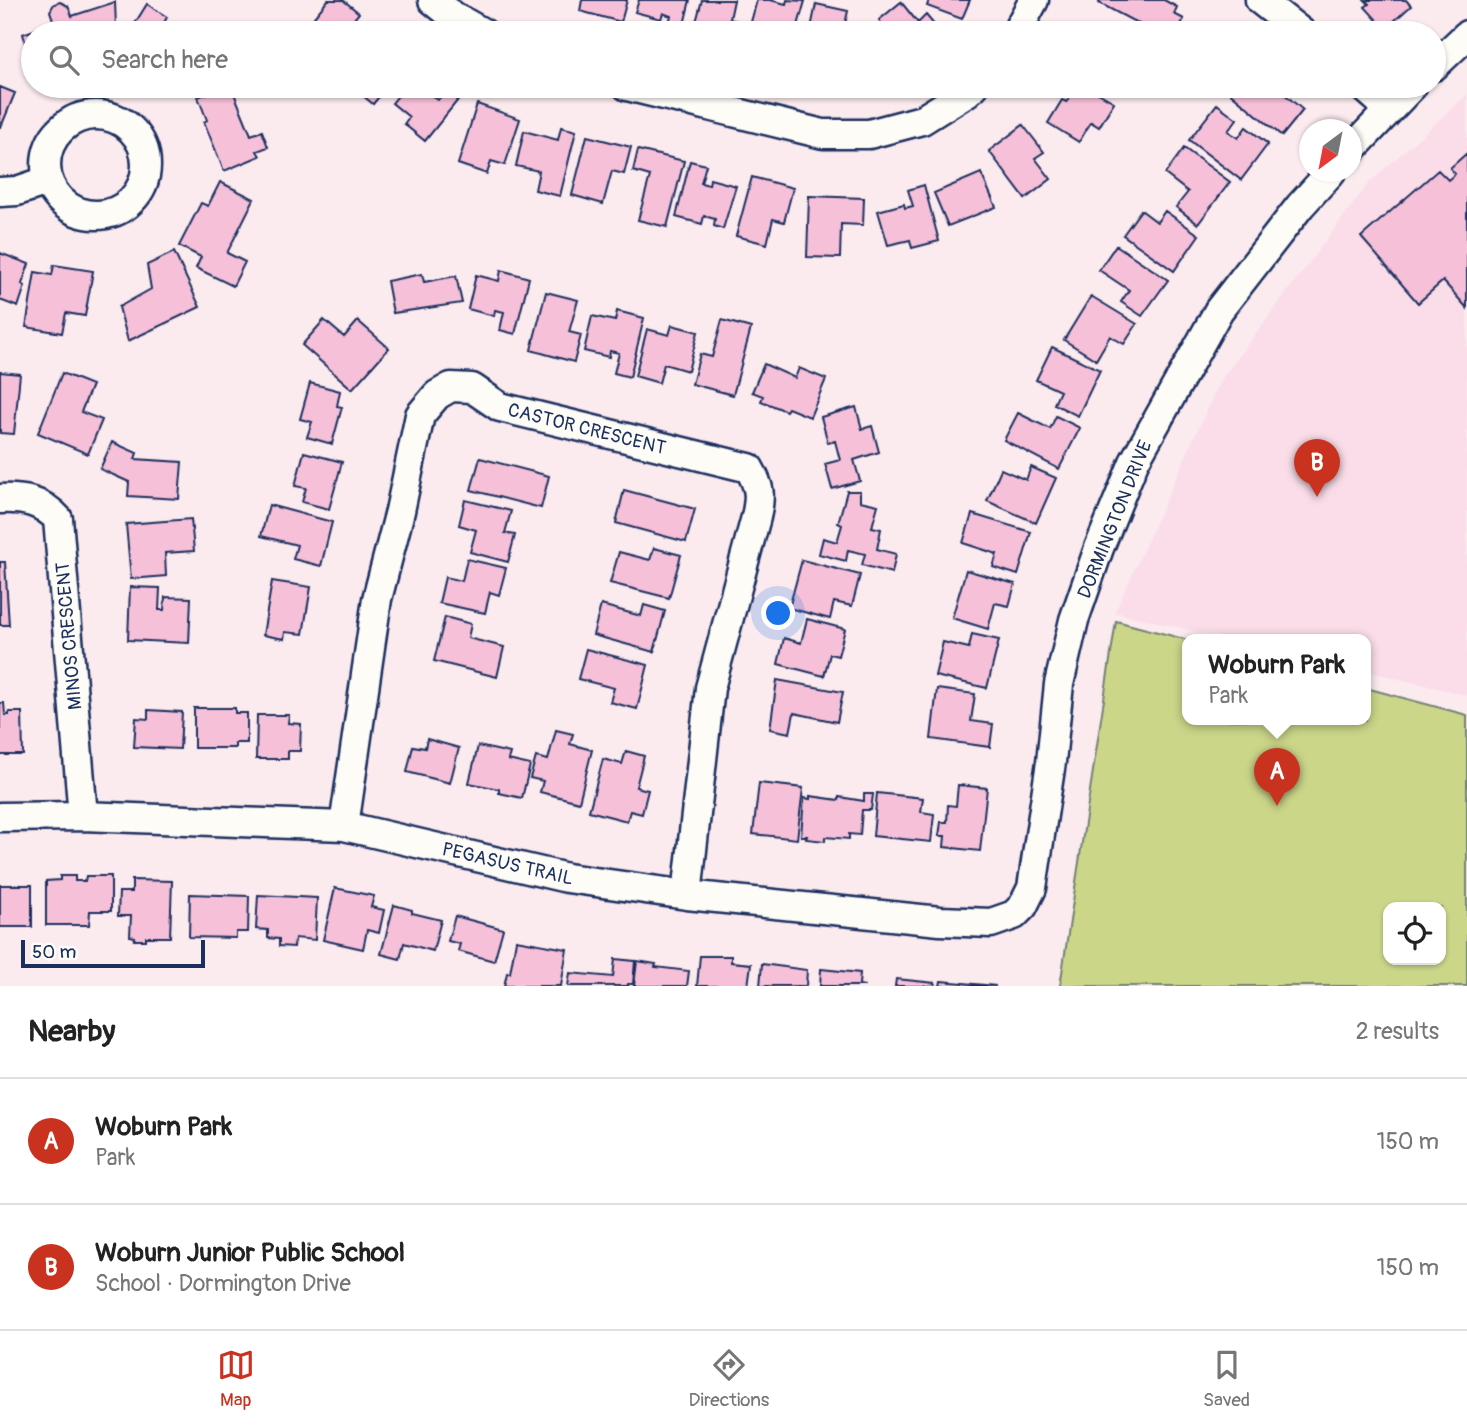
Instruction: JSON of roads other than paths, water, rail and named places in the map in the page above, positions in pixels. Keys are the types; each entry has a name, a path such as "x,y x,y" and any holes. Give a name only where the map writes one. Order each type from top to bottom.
{"street":[{"path":"433,0 462,21"},
{"path":"1023,21 1034,0"},
{"path":"1260,0 1287,21"},
{"path":"1446,55 1467,35"},
{"path":"676,98 823,134 869,134 922,120 957,98"},
{"path":"1377,98 1388,108"},
{"path":"1362,138 1399,98"},
{"path":"0,192 17,191 47,181"},
{"name":"DORMINGTON DRIVE","path":"1014,915 1023,906 1032,888 1051,762 1059,684 1074,620 1099,548 1134,462 1219,310 1322,182"},
{"name":"CASTOR CRESCENT","path":"344,826 377,599 400,511 420,415 437,395 451,387 472,388 500,407 749,468 757,482 760,497 756,517 710,688 687,895"},
{"name":"MINOS CRESCENT","path":"0,499 34,502 48,508 58,519 83,816"},
{"name":"PEGASUS TRAIL","path":"0,817 83,816 344,826 567,878 687,895 940,921 990,923 1014,915"}],"place":[{"name":"Woburn Junior Public School","path":"1317,497"},
{"name":"Woburn Park","path":"1277,806"}]}
